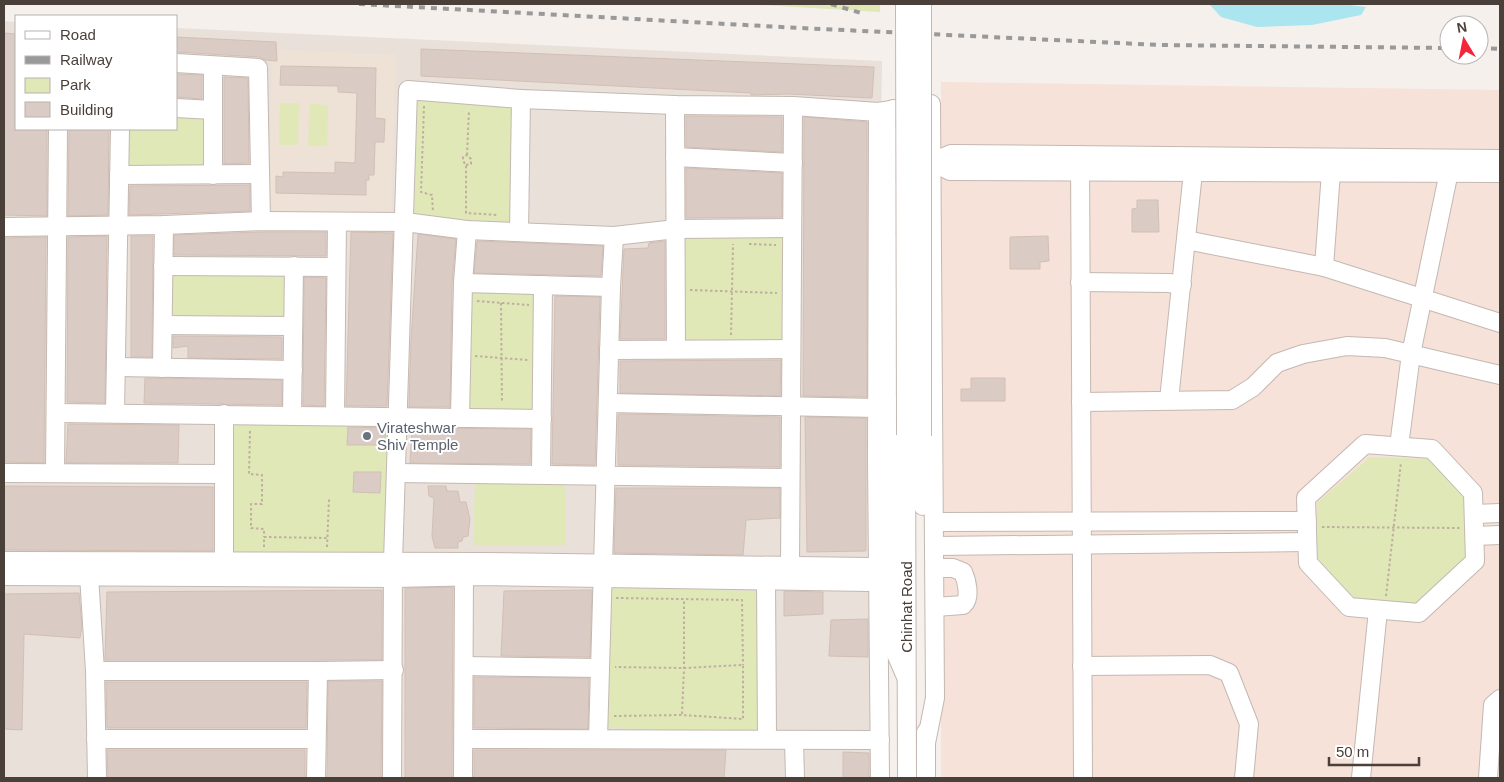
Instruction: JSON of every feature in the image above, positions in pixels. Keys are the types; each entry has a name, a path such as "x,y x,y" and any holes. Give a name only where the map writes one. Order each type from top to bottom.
{"street":[{"path":"905,4 914,436 926,778"},
{"path":"914,436 922,4"},
{"path":"178,63 258,68 261,221"},
{"path":"213,66 213,174"},
{"path":"392,778 393,570 408,90 521,98 675,105 793,106 886,110 931,104 935,698 926,743"},
{"path":"519,232 521,98"},
{"path":"675,105 676,349"},
{"path":"790,566 793,106"},
{"path":"178,108 213,110"},
{"path":"886,110 886,407 877,462 893,647 906,677"},
{"path":"55,473 58,130"},
{"path":"115,413 120,130"},
{"path":"675,157 793,163"},
{"path":"1080,163 1193,172 1331,172 1450,166 1500,159"},
{"path":"932,162 950,171 1080,163 1450,166 1500,173"},
{"path":"1080,163 1082,778"},
{"path":"1401,447 1411,354 1450,166"},
{"path":"1169,400 1193,172"},
{"path":"1324,268 1331,172"},
{"path":"119,175 260,174"},
{"path":"4,227 164,225 261,221 405,222 467,230 614,236 676,229 792,228"},
{"path":"335,416 337,222"},
{"path":"162,368 164,225"},
{"path":"460,417 463,283 467,230"},
{"path":"598,739 614,236"},
{"path":"1186,240 1324,268 1500,323"},
{"path":"163,266 336,267"},
{"path":"292,415 294,266"},
{"path":"1080,282 1168,283 1182,286"},
{"path":"463,283 611,287"},
{"path":"541,474 543,285"},
{"path":"163,325 293,326"},
{"path":"1081,402 1232,400 1253,387 1277,363 1302,354 1347,346 1385,348 1500,375"},
{"path":"609,350 791,349"},
{"path":"116,367 293,370"},
{"path":"608,403 886,407"},
{"path":"57,413 542,419"},
{"path":"224,414 224,562"},
{"name":"Chinhat Road","path":"906,778 906,677 914,436"},
{"path":"1365,444 1401,447 1432,449 1473,493 1475,561 1419,613 1349,607 1308,563 1306,498 1365,444"},
{"path":"4,473 224,474"},
{"path":"396,473 790,478"},
{"path":"1474,526 1500,513"},
{"path":"935,522 1081,522 1307,530"},
{"path":"1474,526 1500,536"},
{"path":"935,546 1082,544 1307,530"},
{"path":"4,561 306,562 464,576 790,566 869,567 886,575"},
{"path":"306,562 329,577"},
{"path":"935,568 953,568 963,572 966,580 967,598 963,605 935,607"},
{"path":"4,576 329,577 393,570 603,571 766,580 868,582 886,575"},
{"path":"89,575 95,671 97,778"},
{"path":"880,778 879,664 886,575"},
{"path":"463,778 464,576"},
{"path":"766,580 767,740"},
{"path":"1361,778 1384,610"},
{"path":"1373,778 1384,610"},
{"path":"879,664 893,647"},
{"path":"1082,666 1210,665 1229,673 1249,724 1244,778"},
{"path":"464,666 600,668"},
{"path":"95,671 394,670"},
{"path":"316,778 318,671"},
{"path":"1488,778 1493,705 1500,699"},
{"path":"464,738 880,740"},
{"path":"96,739 316,739"},
{"path":"794,740 795,778"}],"path":[{"path":"470,95 467,155 463,158 466,165 466,214 500,215"},
{"path":"424,103 421,192 432,195 432,212 441,212"},
{"path":"466,165 471,164 472,159 467,155"},
{"path":"724,349 724,340 730,340 733,244"},
{"path":"743,244 781,245"},
{"path":"685,290 780,293"},
{"path":"472,301 531,305"},
{"path":"501,303 502,418"},
{"path":"470,356 532,361"},
{"path":"257,431 250,431 249,474 262,475 262,504 251,504 251,528 264,529 264,562"},
{"path":"1384,610 1401,447"},
{"path":"327,548 329,499"},
{"path":"1307,530 1474,526"},
{"path":"264,538 327,538"},
{"path":"613,716 682,715 743,719 742,600 615,598"},
{"path":"682,715 684,599"},
{"path":"600,668 684,668 743,665"}],"shaded area":[{"path":"4,21 15,22 15,130 178,130 178,28 882,61 873,778 4,778"},
{"path":"272,50 396,54 391,212 268,212"},
{"path":"941,82 1500,90 1500,778 941,778"}],"green space":[{"path":"747,4 880,4 880,12"},
{"path":"418,97 514,103 512,223 413,217"},
{"path":"280,103 299,103 298,145 279,145"},
{"path":"310,104 328,105 327,146 308,146"},
{"path":"178,115 206,116 205,170 126,168 127,130 178,130"},
{"path":"681,232 784,234 788,346 678,345"},
{"path":"166,269 291,271 291,324 167,322"},
{"path":"468,288 540,290 538,416 465,414"},
{"path":"234,422 392,424 388,558 229,556"},
{"path":"1370,457 1428,459 1466,498 1466,558 1417,607 1354,601 1316,556 1317,503"},
{"path":"475,483 566,484 566,546 473,546"},
{"path":"609,588 758,591 758,732 608,728"}],"water":[{"path":"1209,4 1341,4 1366,7 1361,15 1312,25 1257,27 1221,17"}],"building":[{"path":"4,33 15,34 15,130 47,130 47,216 4,215"},
{"path":"178,37 276,42 277,61 265,60 259,57 178,52"},
{"path":"421,49 874,67 872,98 788,94 751,95 751,93 421,76"},
{"path":"281,66 376,68 375,118 385,119 384,142 375,142 374,175 369,175 369,180 366,180 366,195 276,193 276,176 283,177 283,172 335,173 335,162 355,163 357,93 338,92 338,86 280,85"},
{"path":"178,74 202,75 202,99 178,97"},
{"path":"224,77 248,78 249,163 224,164"},
{"path":"686,116 782,117 782,152 686,147"},
{"path":"804,117 867,122 867,397 803,396"},
{"path":"69,130 109,130 108,215 68,216"},
{"path":"686,168 782,173 782,217 686,218"},
{"path":"250,185 250,211 129,215 130,186"},
{"path":"1137,200 1158,200 1159,232 1132,232 1132,209 1137,208"},
{"path":"326,232 326,256 174,255 174,235"},
{"path":"351,232 393,233 387,406 346,406"},
{"path":"418,234 456,239 452,283 450,407 409,407"},
{"path":"107,236 105,403 67,402 68,237"},
{"path":"131,236 153,236 152,357 131,357"},
{"path":"1048,236 1049,261 1040,262 1040,269 1010,269 1010,237"},
{"path":"46,237 44,463 4,462 4,238"},
{"path":"477,241 603,246 601,276 474,273"},
{"path":"665,241 665,339 620,339 624,249 648,248 649,243"},
{"path":"304,277 326,278 324,406 303,405"},
{"path":"555,296 600,297 595,465 552,464"},
{"path":"173,336 282,337 282,359 188,358 188,346 173,348"},
{"path":"781,360 780,396 620,393 620,361"},
{"path":"145,378 282,380 282,405 144,403"},
{"path":"971,378 1005,378 1005,401 961,401 961,389 971,389"},
{"path":"618,415 780,417 780,467 618,465"},
{"path":"805,417 866,418 866,551 807,552"},
{"path":"68,424 179,425 178,463 66,463"},
{"name":"Virateshwar Shiv Temple","path":"348,427 386,428 385,445 347,445"},
{"path":"412,428 531,429 530,464 410,463"},
{"path":"354,472 381,472 380,493 353,492"},
{"path":"4,486 213,487 213,551 4,550"},
{"path":"428,486 446,486 447,491 458,491 460,502 466,502 470,519 468,536 463,537 462,541 458,542 458,548 435,548 432,536 434,498 429,496"},
{"path":"616,488 780,488 780,518 746,520 743,555 614,553"},
{"path":"453,587 452,778 405,778 405,588"},
{"path":"382,590 382,660 105,660 107,592"},
{"path":"592,590 590,657 501,656 504,591"},
{"path":"784,591 823,592 823,614 784,616"},
{"path":"79,593 82,626 80,638 24,634 22,730 4,729 4,594"},
{"path":"868,619 868,657 829,656 831,620"},
{"path":"474,677 589,678 588,729 474,728"},
{"path":"328,681 382,681 381,778 327,778"},
{"path":"106,682 307,682 306,728 107,728"},
{"path":"107,750 305,750 305,778 108,778"},
{"path":"474,750 726,750 724,778 474,778"},
{"path":"843,752 869,753 869,778 843,778"}],"railway":[{"path":"359,4 1161,45 1439,48"},
{"path":"831,4 864,14"},
{"path":"1489,48 1500,49"}],"place":[{"name":"Virateshwar Shiv Temple","path":"367,436"}]}
